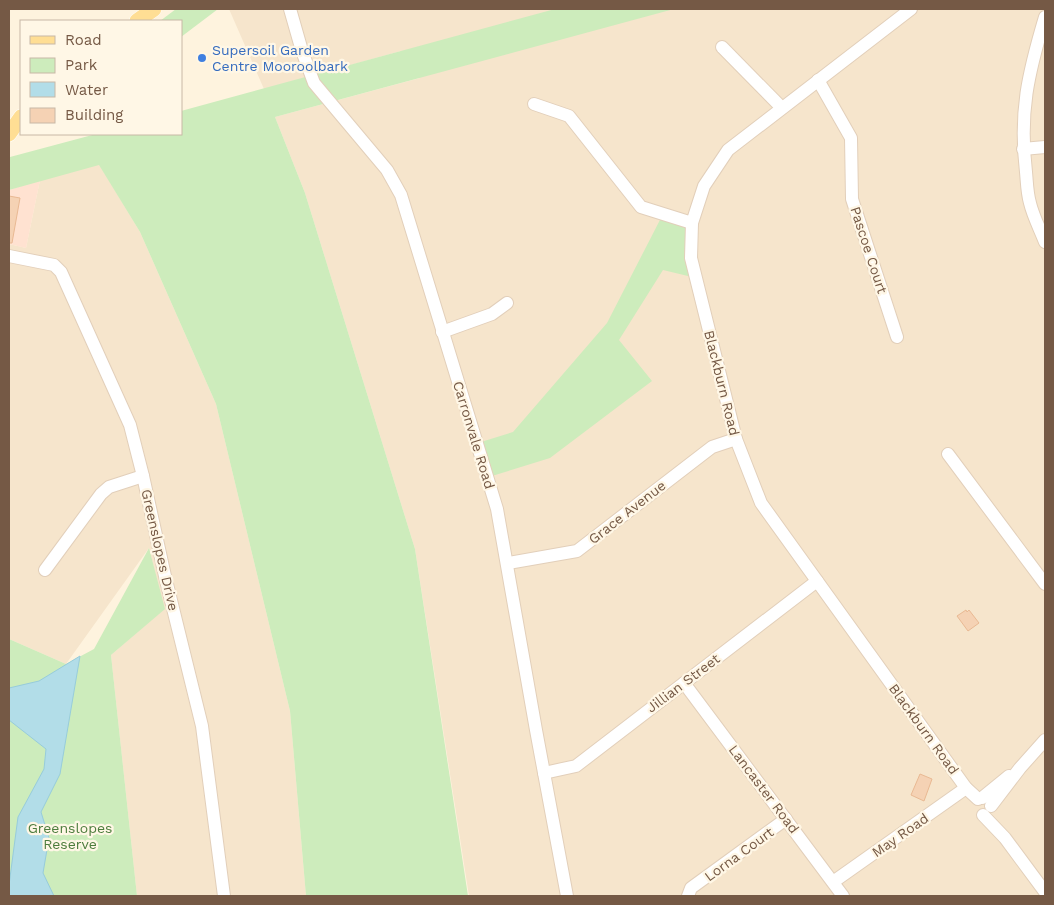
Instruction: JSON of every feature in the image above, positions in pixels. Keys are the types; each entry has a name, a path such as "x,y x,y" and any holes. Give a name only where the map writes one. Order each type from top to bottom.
{"main road":[{"path":"138,20 154,9"},
{"path":"9,134 20,118"}],"street":[{"name":"Carronvale Road","path":"290,9 302,51 314,82 387,170 401,195 497,508 567,896"},
{"name":"Blackburn Road","path":"911,9 728,150 704,186 692,223 690,258 736,438 761,503 966,788 983,806 1045,892"},
{"path":"1045,18 1032,62 1024,101 1023,149 1030,204 1045,242"},
{"path":"722,47 782,108"},
{"name":"Pascoe Court","path":"818,80 851,138 852,198 898,337"},
{"path":"534,104 569,116 641,207 692,223"},
{"path":"1023,149 1045,147"},
{"name":"Greenslopes Drive","path":"9,256 54,265 60,272 130,425 202,726 224,896"},
{"path":"442,332 492,314 507,303"},
{"name":"Grace Avenue","path":"508,563 576,551 712,446 736,438"},
{"path":"948,454 1045,584"},
{"path":"45,570 101,494 109,487 143,476"},
{"name":"Jillian Street","path":"544,773 576,766 817,582"},
{"name":"Lancaster Road","path":"684,683 843,896"},
{"path":"983,806 1045,740"},
{"name":"May Road","path":"833,882 966,788"},
{"name":"Lorna Court","path":"690,892 786,819"}],"shaded area":[{"path":"229,9 1045,9 1045,896 469,896 415,549 305,193 275,117 420,78 401,51 264,89"},
{"path":"99,164 140,232 216,404 290,711 306,896 137,896 111,655 164,609 149,548 66,664 9,639 9,244 26,248 40,180"},
{"path":"40,180 26,248 9,244 9,190"}],"green space":[{"path":"176,9 218,9 182,36 182,20 161,20"},
{"path":"555,9 674,9 275,117 305,193 415,549 468,896 306,896 290,711 216,404 140,232 99,165 9,190 10,157 92,135 182,135 182,111"},
{"path":"662,216 690,224 692,277 663,270 619,340 652,381 550,458 492,476 481,442 513,432 607,323"},
{"name":"Greenslopes Reserve","path":"149,548 165,609 111,655 137,896 9,896 9,639 66,664 94,649"}],"water":[{"path":"80,656 60,774 41,812 49,838 43,873 54,896 9,896 18,817 44,769 46,749 9,720 9,688 39,681"}],"building":[{"path":"9,196 20,198 12,243 9,243"},
{"path":"966,610 967,612 969,610 979,623 968,631 957,616"},
{"path":"920,774 932,779 924,801 911,795"}],"place":[{"name":"Supersoil Garden Centre Mooroolbark","path":"202,58"}]}
